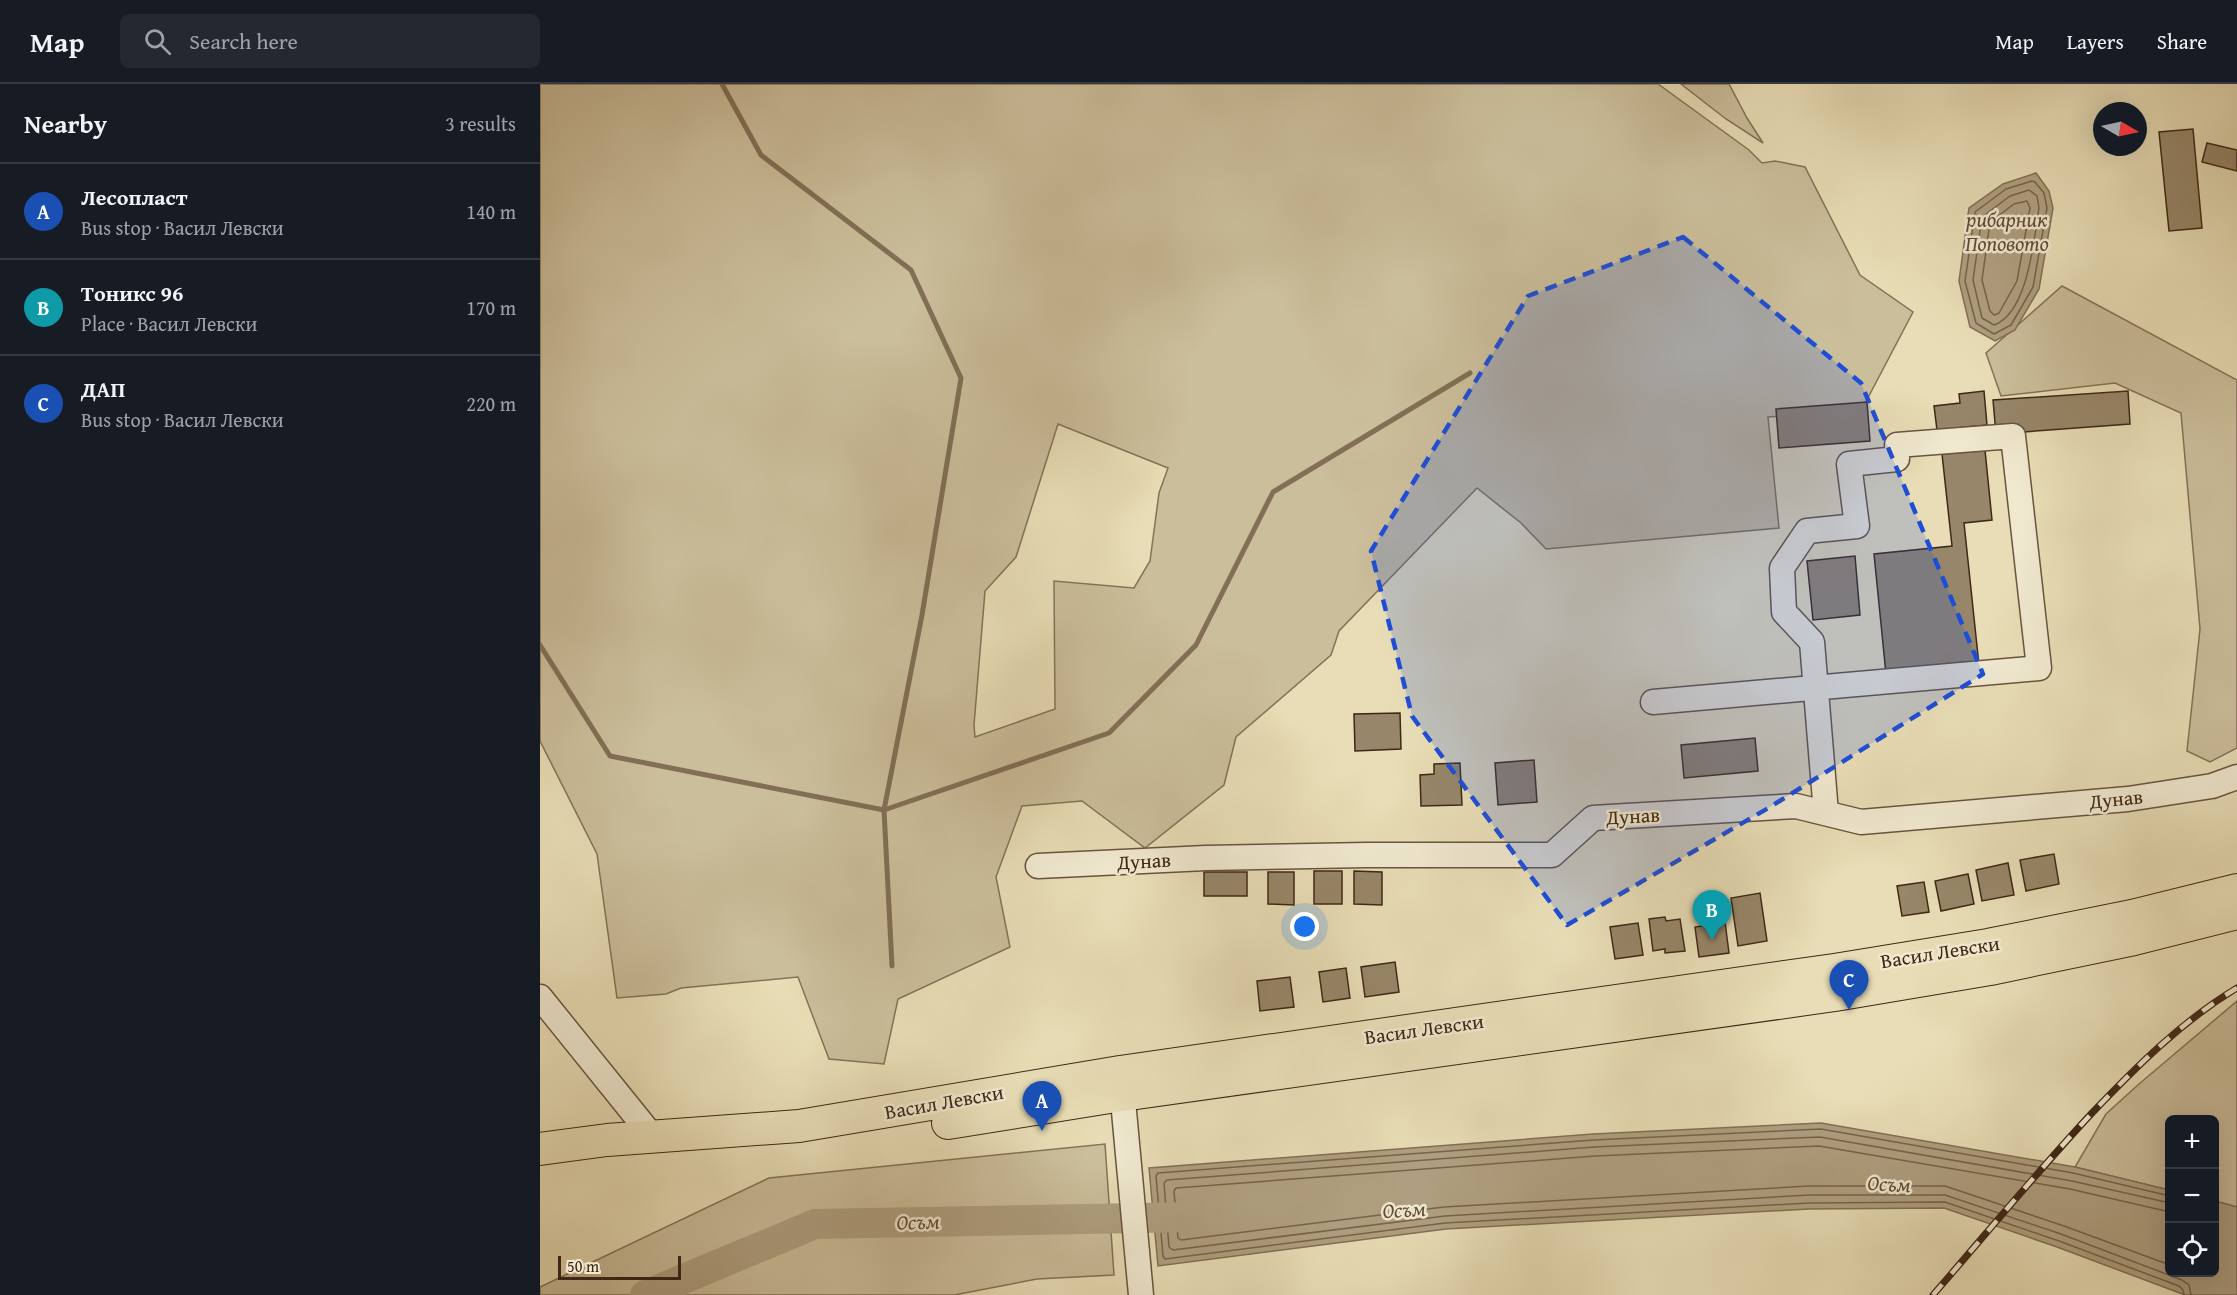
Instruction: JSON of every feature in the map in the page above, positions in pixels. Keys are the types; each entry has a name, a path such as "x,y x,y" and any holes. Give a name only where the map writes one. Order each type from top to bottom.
{"main road":[{"name":"Васил Левски","path":"607,1140 800,1146 1121,1084 1977,947 2132,916 2237,890"},
{"name":"Васил Левски","path":"540,1149 652,1136 799,1126 1835,995 2013,965 2134,939 2237,913"}],"street":[{"path":"1653,702 1816,688 2039,668 2013,436 1897,445 1897,459 1849,464 1857,526 1807,531 1782,568 1784,612 1812,642 1816,688 1826,813"},
{"name":"Дунав","path":"1038,866 1206,858 1552,855 1593,818 1796,806 1861,822 2128,799 2212,786 2237,777"},
{"path":"540,997 652,1136"},
{"path":"1121,1084 1140,1284"}],"highlighted area":[{"path":"1683,237 1861,383 1983,674 1770,807 1567,925 1412,716 1371,551 1528,296"}],"shaded area":[{"path":"540,84 1658,84 1749,150 1762,163 1775,161 1805,167 1860,275 1913,312 1861,411 1768,417 1779,528 1546,549 1521,523 1477,488 1339,631 1331,655 1236,737 1224,785 1145,848 1082,801 1022,806 996,877 1010,947 898,999 884,1064 829,1059 798,977 681,988 666,994 617,998 597,854 540,741","holes":["1058,424 1168,468 1159,493 1150,561 1134,588 1054,581 1055,709 975,737 974,725 985,591 1016,557"]},
{"path":"1681,84 1729,84 1763,143 1726,119"},
{"path":"2062,286 2237,380 2237,748 2210,762 2187,751 2200,629 2181,413 2115,383 2001,396 1986,353"},
{"path":"2237,1001 2237,1207 2219,1202 2219,1115 2165,1115 2165,1189 2075,1167 2106,1114"},
{"path":"1105,1144 1114,1275 1037,1279 954,1295 540,1295 540,1287 769,1178"}],"water":[{"name":"рибарник Поповото","path":"2036,173 2049,191 2053,208 2039,289 2015,330 1995,341 1970,327 1959,281 1969,208 2003,184"},
{"path":"1821,1123 2075,1167 2165,1189 2165,1277 2219,1277 2219,1202 2237,1207 2237,1295 2185,1295 1944,1208 1809,1209 1446,1229 1158,1266 1149,1168 1593,1134"}],"building":[{"path":"2193,129 2202,228 2169,231 2159,132"},
{"path":"2207,143 2237,150 2237,171 2202,162"},
{"path":"1984,391 1987,425 1937,430 1934,406 1960,403 1959,394"},
{"path":"2128,391 2130,424 1996,434 1993,400"},
{"path":"1867,402 1870,441 1779,448 1776,409"},
{"path":"1985,450 1992,520 1964,523 1979,665 1886,674 1874,554 1952,546 1942,454"},
{"path":"1855,556 1860,615 1813,620 1807,561"},
{"path":"1400,713 1401,749 1355,751 1354,714"},
{"path":"1755,738 1758,771 1684,778 1681,745"},
{"path":"1534,760 1537,802 1498,805 1495,763"},
{"path":"1460,763 1462,805 1421,806 1420,775 1434,774 1434,764"},
{"path":"2054,854 2059,884 2026,891 2020,860"},
{"path":"2008,863 2014,895 1982,901 1976,870"},
{"path":"1314,871 1342,871 1342,904 1314,904"},
{"path":"1354,871 1382,872 1382,905 1354,904"},
{"path":"1204,872 1247,872 1247,896 1204,896"},
{"path":"1268,872 1294,872 1294,905 1268,904"},
{"path":"1968,874 1974,904 1941,911 1935,881"},
{"path":"1924,882 1929,912 1902,916 1897,886"},
{"path":"1760,893 1767,941 1738,946 1731,898"},
{"path":"1665,917 1666,921 1680,919 1685,951 1665,953 1665,949 1653,951 1649,919"},
{"path":"1725,922 1729,953 1699,957 1695,927"},
{"path":"1638,923 1643,955 1615,959 1610,927"},
{"path":"1395,962 1399,992 1365,997 1361,967"},
{"path":"1346,968 1350,998 1323,1002 1319,972"},
{"path":"1290,977 1294,1007 1260,1011 1257,981"}],"waterway":[{"path":"722,84 761,155 911,270 961,378 922,615 884,810 1109,733 1196,645 1273,492 1470,373"},
{"path":"540,645 610,756 884,810 892,966"},
{"name":"Осъм","path":"645,1295 815,1224 1194,1217"}],"railway":[{"path":"1933,1295 2051,1158 2125,1079 2197,1015 2237,988"}],"place":[{"name":"Тоникс 96","path":"1712,940"},
{"name":"ДАП","path":"1849,1010"},
{"name":"Лесопласт","path":"1042,1131"}]}
